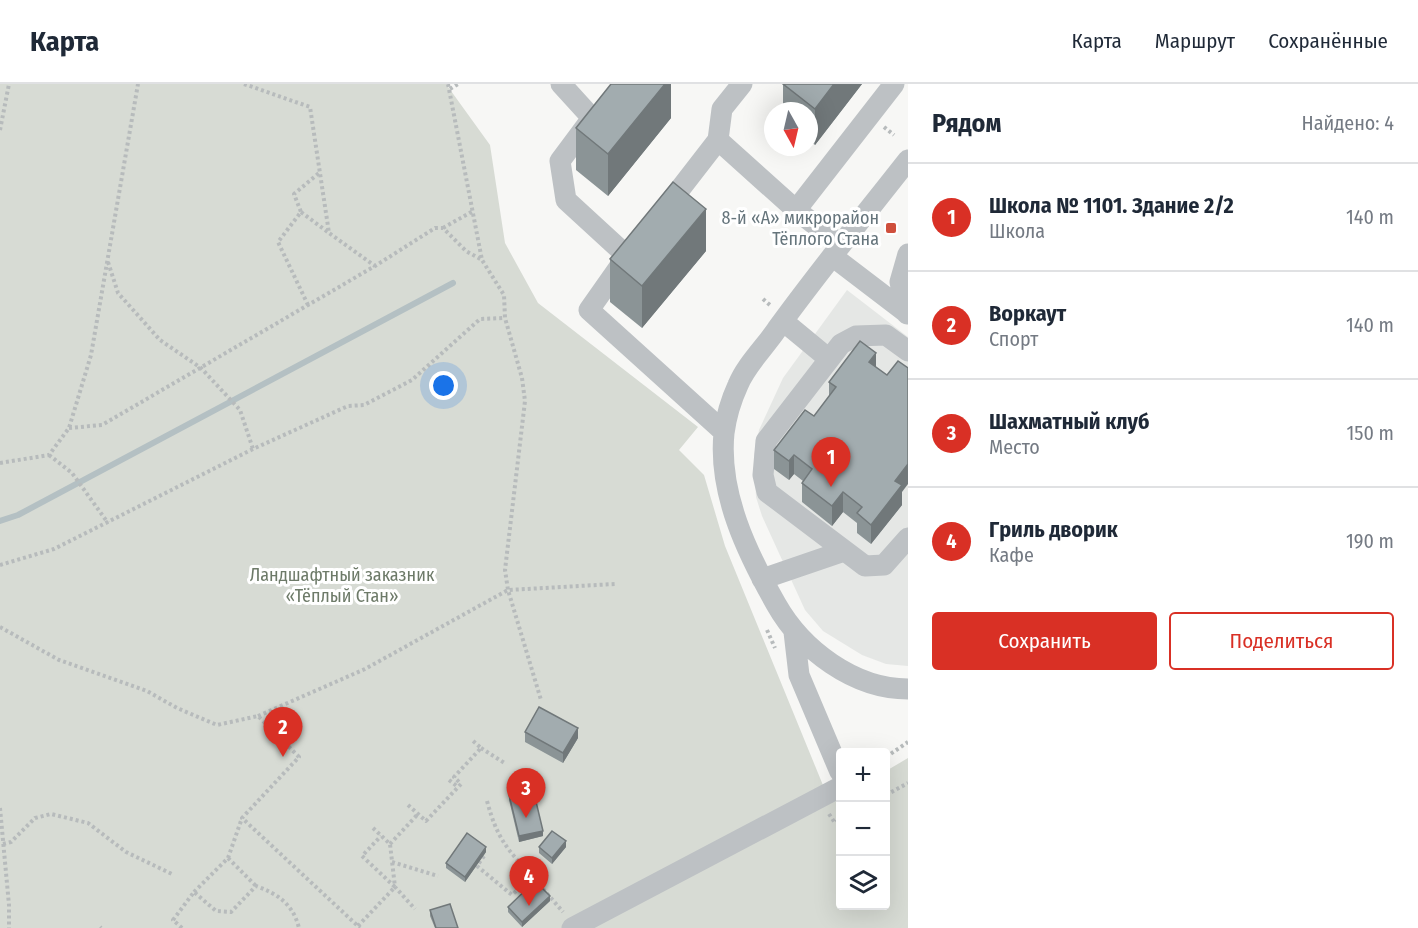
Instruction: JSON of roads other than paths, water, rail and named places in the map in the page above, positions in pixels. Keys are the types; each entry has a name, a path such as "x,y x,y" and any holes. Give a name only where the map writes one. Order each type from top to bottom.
{"street":[{"path":"561,84 592,118 560,161 566,200 627,256"},
{"path":"724,432 589,310 627,256 718,140 722,109 741,84"},
{"path":"796,210 894,84"},
{"path":"718,140 908,314"},
{"path":"908,160 836,250 778,314 738,384 724,432 728,494 739,527 762,579 794,632 840,669 869,682 908,689"},
{"path":"908,254 900,282 908,314"},
{"path":"778,314 830,359"},
{"path":"908,351 886,334 872,333 856,336 841,344 766,441 763,475 767,492 865,566 884,565 908,538"},
{"path":"762,579 844,551"},
{"path":"794,632 799,675 836,763"},
{"path":"573,927 836,789"}],"waterway":[{"path":"0,521 18,515 453,283"}],"place":[{"name":"8-й «А» микрорайон Тёплого Стана","path":"891,228"},
{"name":"Школа № 1101. Здание 2/2","path":"831,487"},
{"name":"Воркаут","path":"283,757"},
{"name":"Шахматный клуб","path":"526,818"},
{"name":"Гриль дворик","path":"529,906"}],"park label":[{"name":"Ландшафтный заказник «Тёплый Стан»","path":"342,585"}]}
